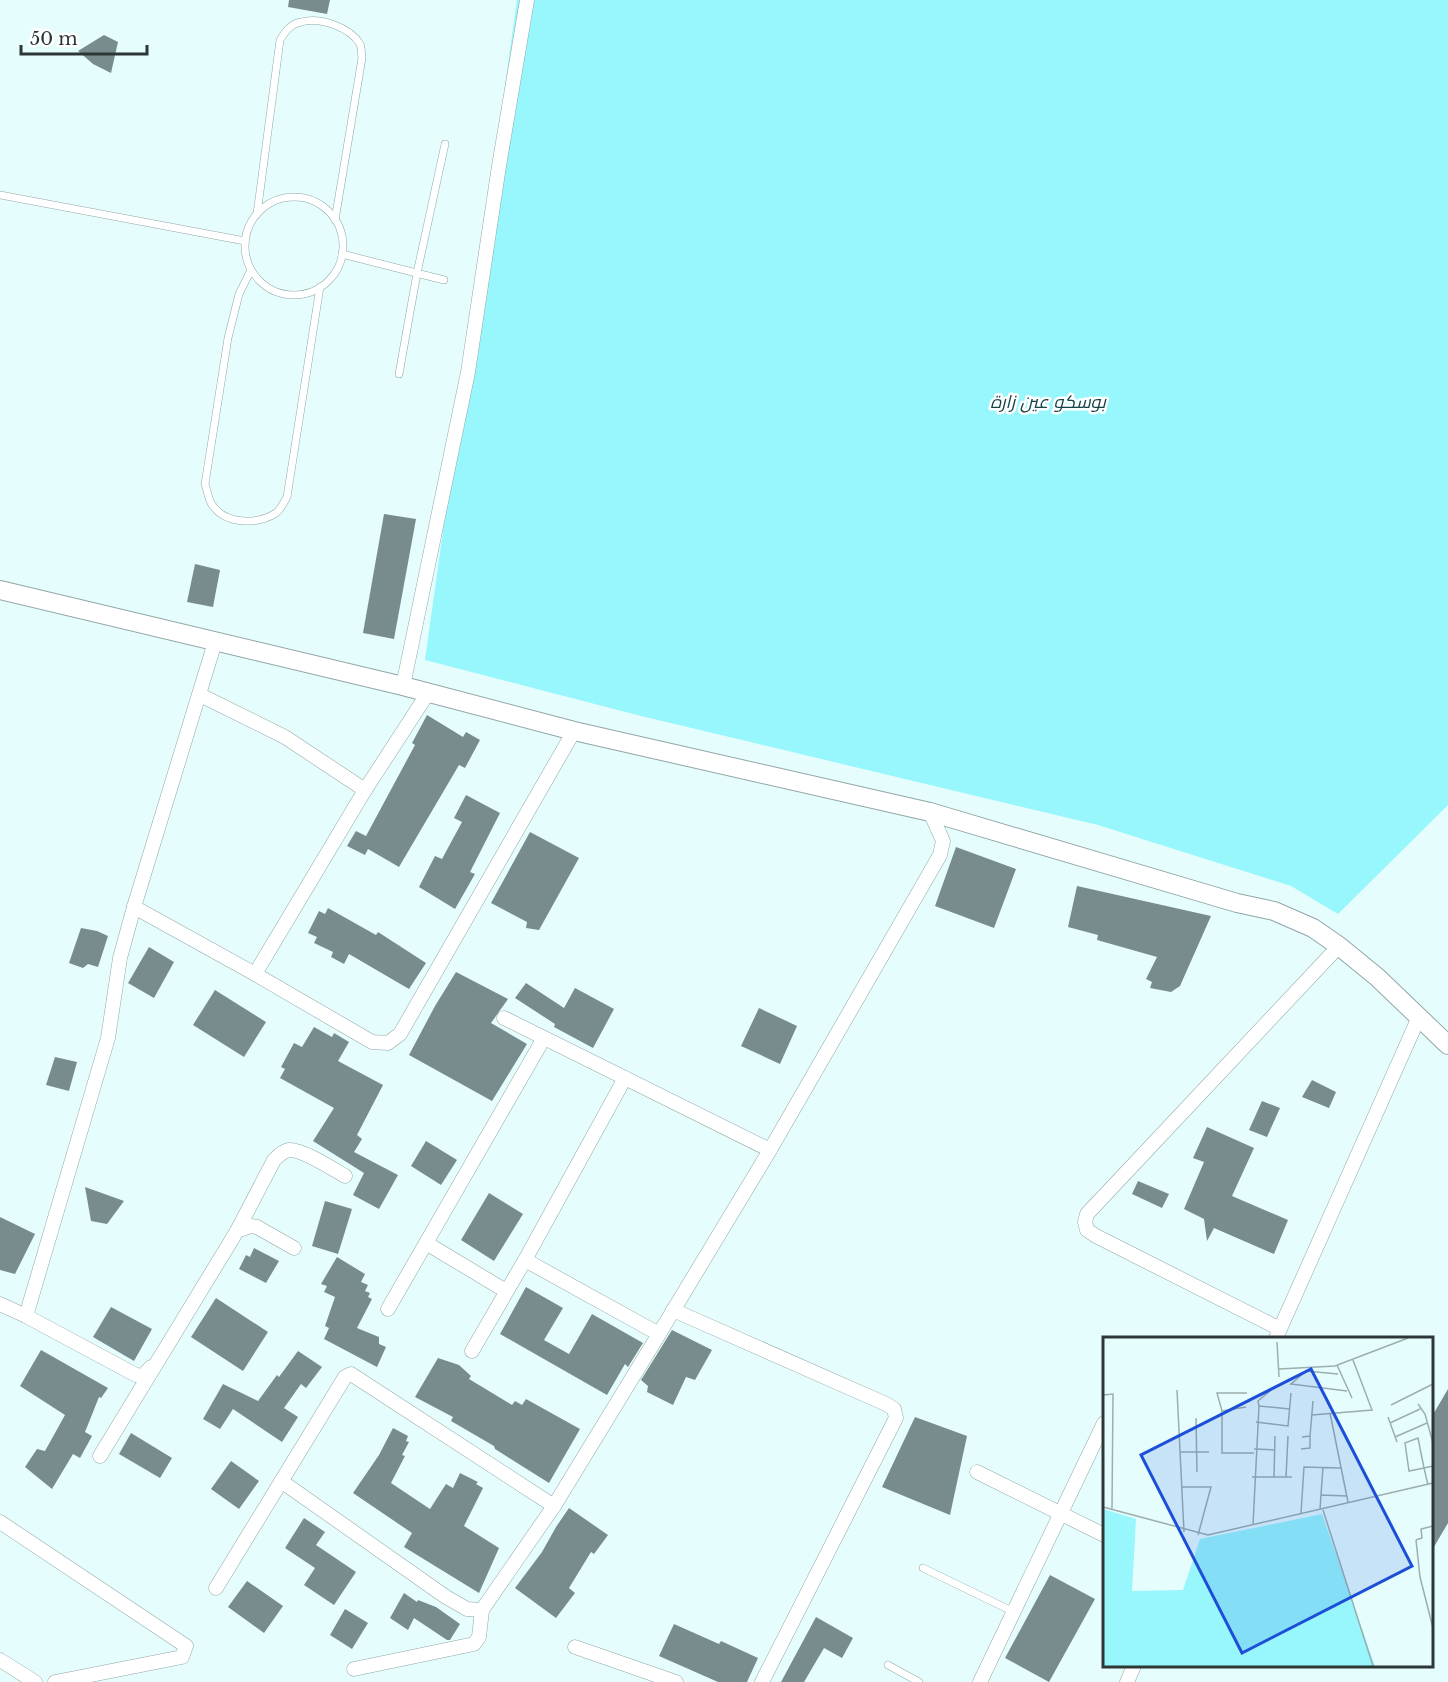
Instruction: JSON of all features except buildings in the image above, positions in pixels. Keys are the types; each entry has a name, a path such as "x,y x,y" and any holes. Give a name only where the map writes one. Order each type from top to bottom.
{"main road":[{"path":"0,590 404,686 574,731 930,812 1237,903 1274,911 1313,928 1339,946 1377,977 1448,1045"}],"street":[{"path":"404,686 468,372 526,0"},
{"path":"26,1316 108,1038 120,958 134,907 215,642"},
{"path":"255,974 365,790 428,693"},
{"path":"200,695 285,737 365,790"},
{"path":"134,907 372,1042 388,1042 400,1034 574,731"},
{"path":"354,1669 474,1644 479,1637 482,1610 554,1506 659,1334 770,1150 940,855 943,841 930,812"},
{"path":"1339,946 1088,1214 1085,1222 1087,1230 1278,1334 1419,1017"},
{"path":"504,1018 770,1150"},
{"path":"388,1309 544,1038"},
{"path":"472,1351 625,1078"},
{"path":"100,1456 237,1231 274,1160 283,1152 291,1150 300,1152 345,1176"},
{"path":"237,1231 250,1226 257,1227 294,1248"},
{"path":"426,1243 506,1291"},
{"path":"525,1260 659,1334"},
{"path":"0,1304 136,1376 143,1376 154,1364"},
{"path":"673,1310 894,1409 896,1418 762,1682"},
{"path":"216,1588 345,1377 351,1374 554,1506"},
{"path":"980,1682 1103,1425"},
{"path":"977,1472 1103,1534"},
{"path":"281,1481 446,1597 467,1609 482,1610"},
{"path":"0,1522 186,1646 182,1657 55,1682"},
{"path":"575,1647 676,1682"},
{"path":"0,1660 35,1682"},
{"path":"1127,1682 1133,1667"}],"lane":[{"path":"256,214 275,201 298,198 319,204 335,220 340,231 342,254 335,273 320,287 300,294 280,292 262,282 252,270 246,256 245,242 250,224 256,214 280,40 288,29 301,22 325,22 349,32 361,45 362,58 335,220"},
{"path":"399,374 417,273 445,144"},
{"path":"0,195 245,242"},
{"path":"342,254 444,280"},
{"path":"252,270 239,294 228,338 205,484 212,504 220,513 245,523 266,518 279,511 287,497 320,287"},
{"path":"923,1568 1014,1612"},
{"path":"888,1665 919,1682"}],"green space":[{"name":"بوسكو عين زارة","path":"517,0 1448,0 1448,805 1338,914 1291,886 1098,825 641,716 425,660"}]}
